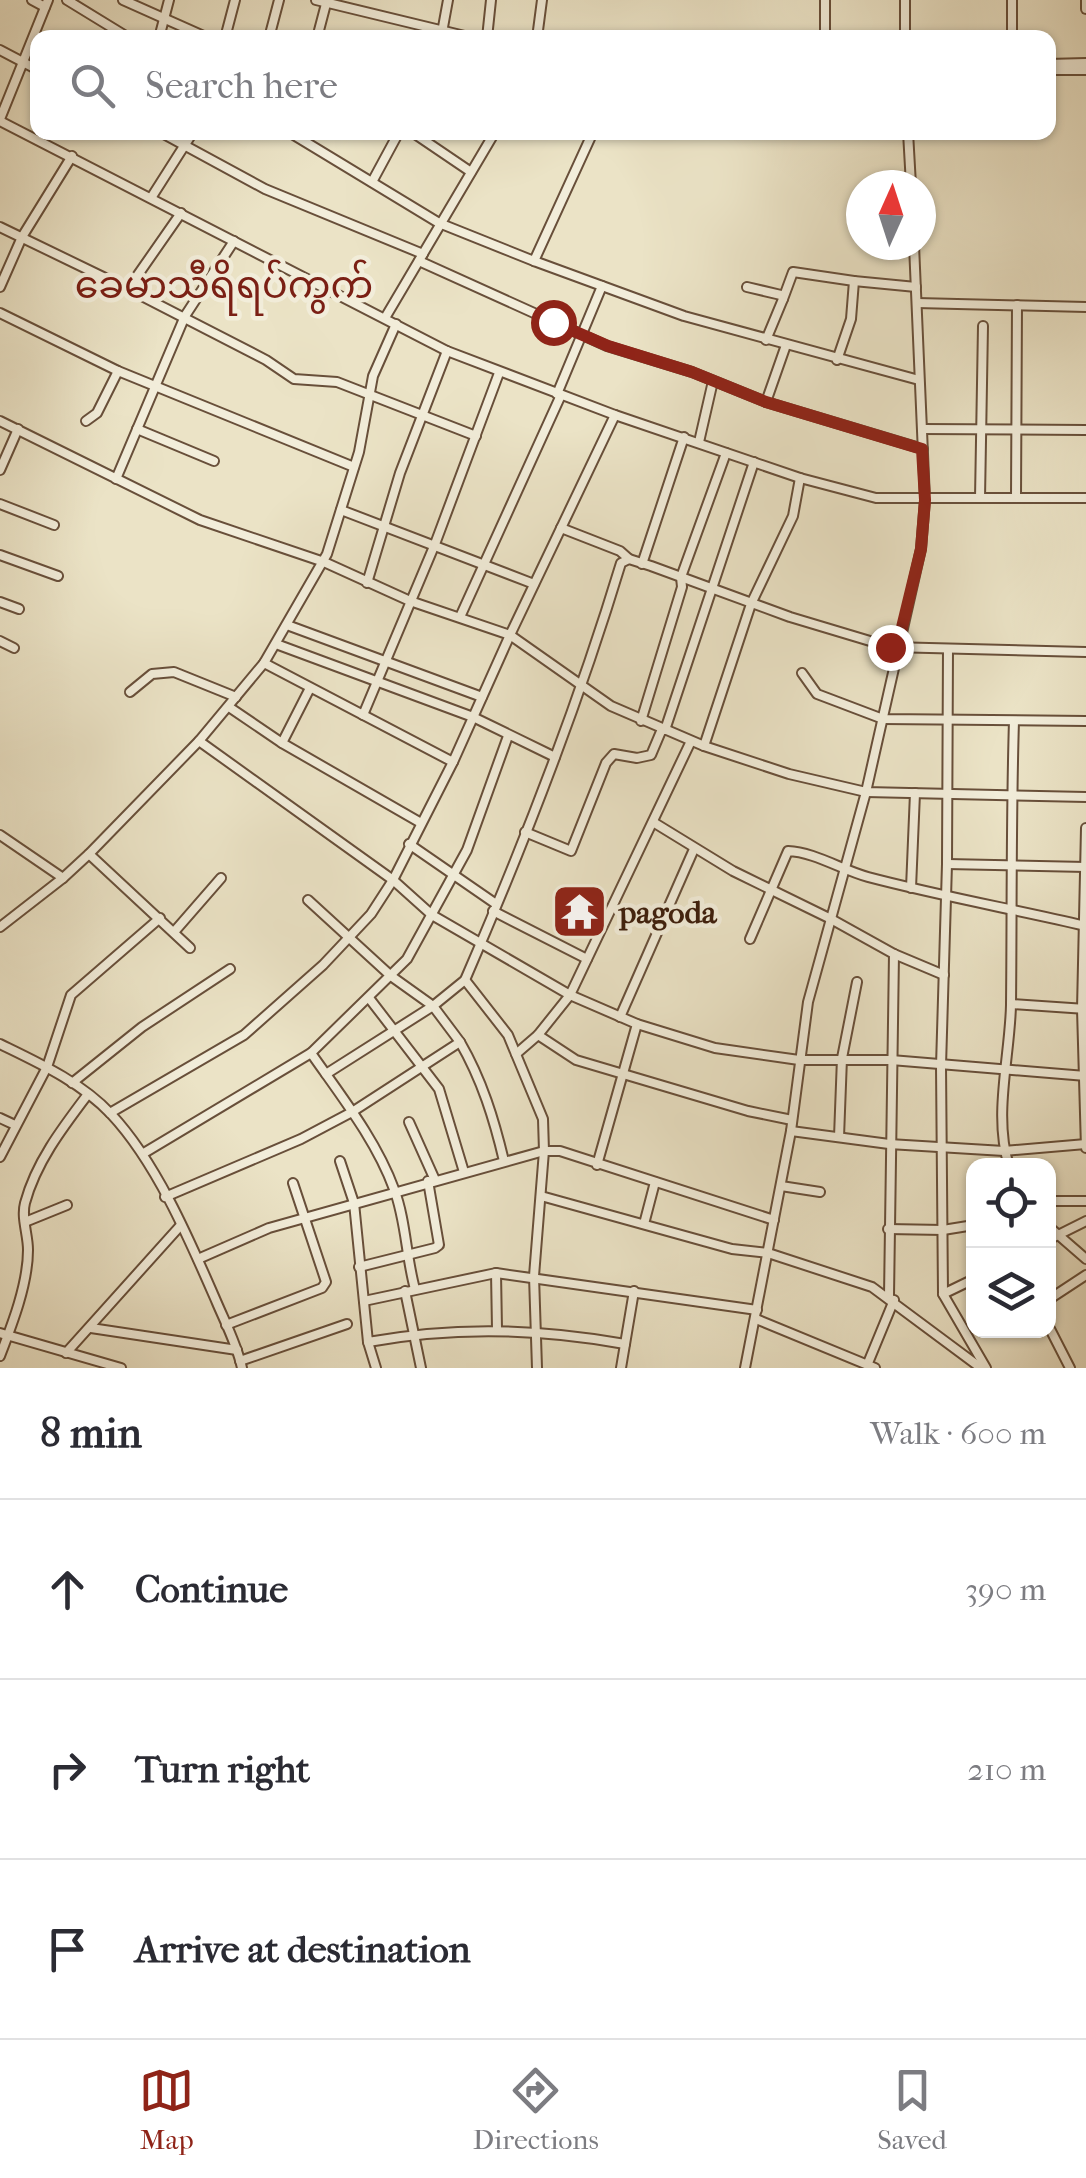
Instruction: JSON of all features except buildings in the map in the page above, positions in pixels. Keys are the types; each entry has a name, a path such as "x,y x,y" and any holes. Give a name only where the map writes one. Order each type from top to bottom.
{"street":[{"path":"32,0 47,4 37,30"},
{"path":"67,0 116,30"},
{"path":"123,0 188,30"},
{"path":"161,30 169,0"},
{"path":"228,30 235,0"},
{"path":"271,30 279,0"},
{"path":"316,0 429,30"},
{"path":"364,12 366,0"},
{"path":"444,30 448,0"},
{"path":"488,30 491,0"},
{"path":"538,30 542,0"},
{"path":"825,0 825,30"},
{"path":"905,0 905,30"},
{"path":"1012,0 1012,30"},
{"path":"1086,0 1086,9"},
{"path":"319,30 327,1"},
{"path":"30,48 0,120 30,135"},
{"path":"0,50 30,66"},
{"path":"1056,67 1086,66"},
{"path":"40,140 447,351 726,453 876,498 1086,498"},
{"path":"175,140 265,189 421,257 582,335 766,402 922,449"},
{"path":"151,198 188,140"},
{"path":"302,140 439,223 534,261 684,316 920,380"},
{"path":"372,182 395,140"},
{"path":"424,140 471,172"},
{"path":"386,318 489,140"},
{"path":"534,261 589,140"},
{"path":"908,140 910,170"},
{"path":"0,288 22,237 72,156"},
{"path":"128,289 181,213"},
{"path":"0,227 128,289 294,378 337,382 369,392 476,436"},
{"path":"116,479 184,319 234,241"},
{"path":"744,1368 791,1131 808,1002 866,792 921,549 925,500 915,260"},
{"path":"766,340 793,272 916,287"},
{"path":"837,360 851,319 854,282"},
{"path":"460,617 559,394 602,286"},
{"path":"747,287 783,299"},
{"path":"916,303 1086,307"},
{"path":"1016,497 1017,305"},
{"path":"0,313 118,370 354,467"},
{"path":"0,927 89,854 199,742 264,664 324,562 354,467 369,392 396,324"},
{"path":"980,498 983,326"},
{"path":"766,402 786,345"},
{"path":"367,583 400,473 447,351"},
{"path":"86,421 97,413 118,370"},
{"path":"363,715 499,372"},
{"path":"699,442 714,381"},
{"path":"110,1113 244,1035 278,1007 372,914 453,762 616,414"},
{"path":"0,421 200,520 324,562 410,601 510,634 582,688 641,720 704,746 789,774 866,792 1086,797"},
{"path":"137,429 214,461"},
{"path":"922,429 1086,430"},
{"path":"0,470 3,454 18,430"},
{"path":"642,564 684,437"},
{"path":"641,720 682,587 681,577 726,453"},
{"path":"525,832 571,850 606,763 616,753 638,758 651,755 663,730 754,462"},
{"path":"704,746 750,604 793,516 800,478"},
{"path":"0,504 54,526"},
{"path":"341,510 386,524 534,584"},
{"path":"561,528 620,551 629,559 750,604 897,648 1086,652"},
{"path":"0,555 58,576"},
{"path":"326,1074 433,1006 465,980 582,688 621,563 629,559"},
{"path":"0,602 18,608"},
{"path":"287,625 482,697"},
{"path":"0,640 14,648"},
{"path":"276,644 473,717 555,757"},
{"path":"948,649 948,864 940,1066 943,1294 984,1368"},
{"path":"264,664 453,762"},
{"path":"130,692 152,674 174,672 236,697"},
{"path":"802,672 816,694 882,719 1086,722"},
{"path":"282,742 310,688"},
{"path":"229,707 422,822"},
{"path":"1006,1158 1014,721"},
{"path":"144,1153 311,1054 416,948 478,824 508,736"},
{"path":"516,1054 538,1035 570,995 690,741"},
{"path":"199,742 393,880 432,915 570,995 637,1024 714,1048 800,1060 891,1060 1084,1076"},
{"path":"910,888 915,793"},
{"path":"653,822 694,849 894,954 944,975"},
{"path":"791,1131 889,1144 1004,1152 1086,1146 1086,828"},
{"path":"0,835 64,878"},
{"path":"408,844 454,873 495,907 587,959"},
{"path":"620,1017 694,849"},
{"path":"750,939 788,851 845,872 947,898 1084,926"},
{"path":"89,854 190,948"},
{"path":"948,864 1086,867"},
{"path":"174,932 221,878"},
{"path":"308,900 391,976 433,1006 476,1070 504,1161"},
{"path":"0,1158 47,1068 71,995 160,918"},
{"path":"364,1300 496,1273 534,1276 756,1315 872,1366 892,1298 888,1229 894,954"},
{"path":"72,1083 142,1027 230,969"},
{"path":"465,980 495,1014 540,1108 544,1150 534,1276 536,1368"},
{"path":"839,1138 842,1058 857,982"},
{"path":"370,998 439,1089 464,1172"},
{"path":"1011,1004 1084,1009"},
{"path":"597,1166 637,1024"},
{"path":"538,1035 576,1060 748,1111 792,1120"},
{"path":"165,1197 302,1139 352,1112 460,1042"},
{"path":"0,1044 88,1094 144,1153 198,1259 241,1364 347,1324"},
{"path":"311,1054 352,1112 396,1192 406,1256 416,1289"},
{"path":"0,1356 28,1252 26,1199 53,1142 88,1094"},
{"path":"0,1118 15,1124"},
{"path":"359,1267 440,1244 431,1180 409,1122"},
{"path":"198,1259 269,1228 544,1150 560,1151 774,1220"},
{"path":"340,1161 354,1203 368,1342 376,1368"},
{"path":"644,1224 655,1182"},
{"path":"226,1325 322,1288 326,1282 293,1183"},
{"path":"781,1186 820,1192"},
{"path":"540,1196 732,1250 768,1253 872,1286 984,1368"},
{"path":"1056,1202 1086,1201"},
{"path":"25,1222 68,1204"},
{"path":"1086,1221 1058,1234 1086,1259"},
{"path":"66,1353 181,1225"},
{"path":"888,1229 966,1226"},
{"path":"496,1273 497,1329"},
{"path":"1056,1295 1086,1275"},
{"path":"943,1294 966,1282"},
{"path":"405,1291 421,1368"},
{"path":"621,1368 634,1291"},
{"path":"91,1328 237,1350"},
{"path":"368,1342 412,1333 497,1329 536,1330 624,1344"},
{"path":"4,1335 121,1368"},
{"path":"1055,1338 1070,1368"}],"place":[{"name":"pagoda","path":"580,912"}],"district":[{"name":"ခေမာသီရိရပ်ကွက်","path":"224,285"}],"route":[{"path":"553,322 608,346 692,372 766,402 922,449 925,500 921,549 897,648 890,647"}]}
